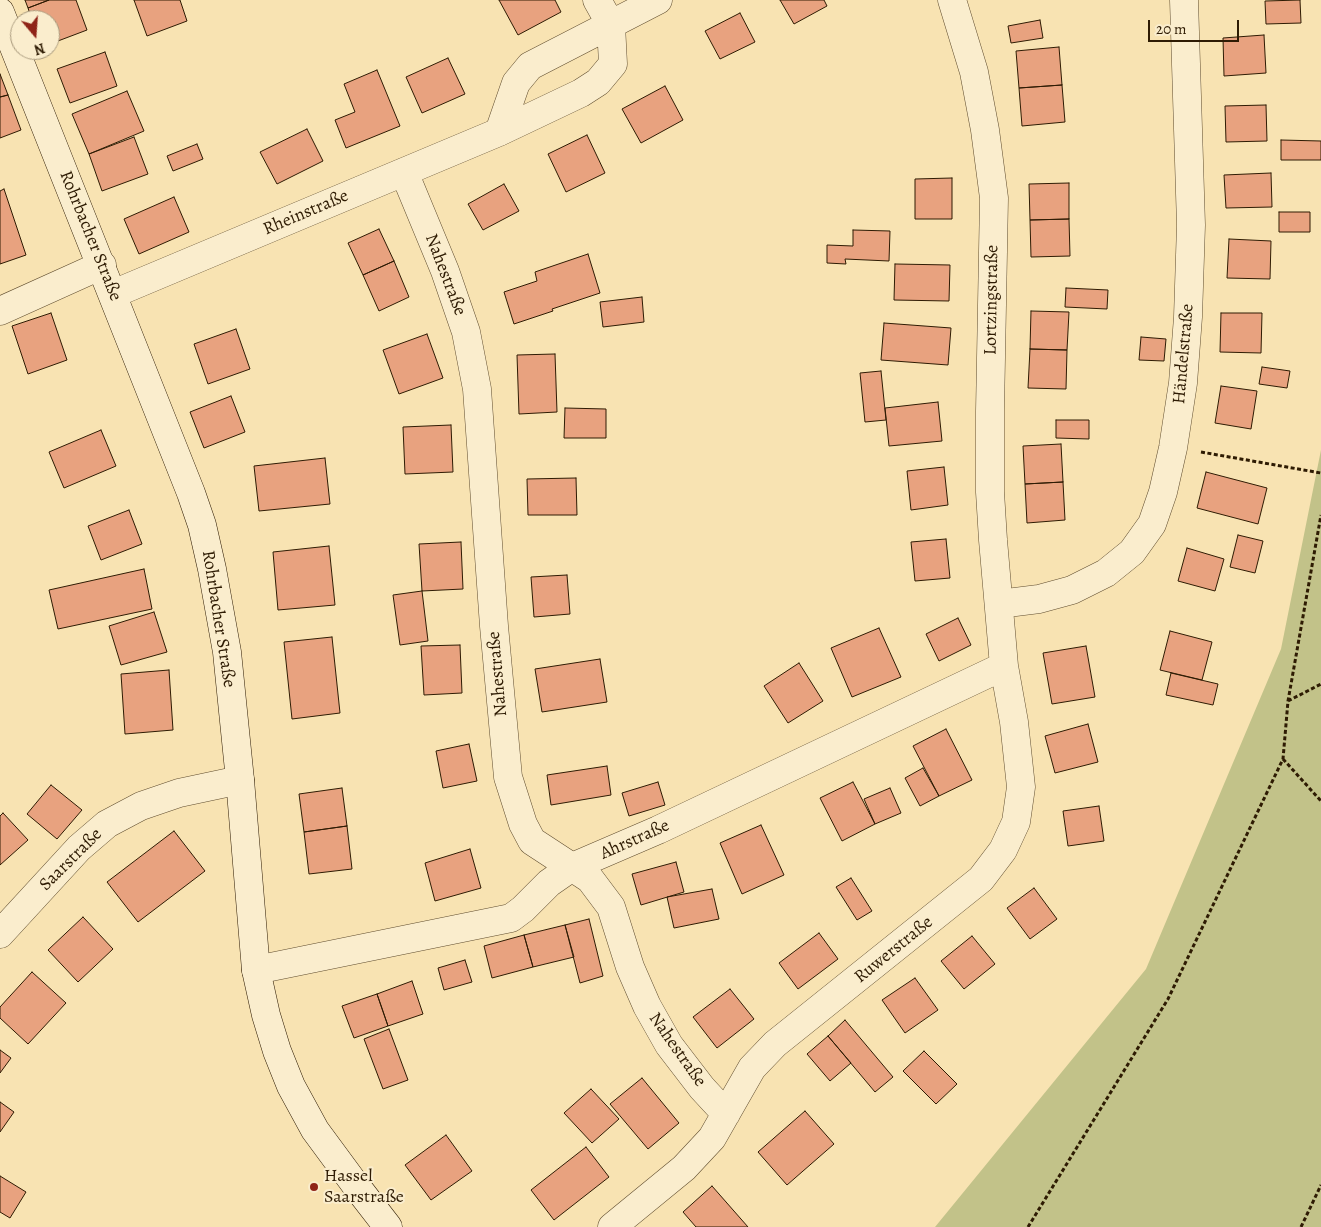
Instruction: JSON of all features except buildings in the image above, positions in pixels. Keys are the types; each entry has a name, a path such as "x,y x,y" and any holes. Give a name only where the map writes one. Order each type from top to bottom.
{"street":[{"path":"597,0 611,25"},
{"path":"499,132 516,83 530,66 658,0"},
{"name":"Lortzingstraße","path":"952,0 974,72 985,130 994,198 990,492 999,604"},
{"name":"Händelstraße","path":"999,604 1039,599 1072,590 1106,573 1132,552 1152,524 1163,492 1184,383 1188,317 1191,225 1184,0"},
{"name":"Rohrbacher Straße","path":"0,12 102,265 188,484 202,526 212,569 226,652 240,780 256,970 266,1015 277,1051 291,1086 315,1130 388,1227"},
{"name":"Rheinstraße","path":"113,294 499,132 581,93 598,82 613,64 611,25"},
{"name":"Nahestraße","path":"404,172 445,271 466,332 477,389 494,626 508,777 522,824 532,841 590,879 611,908 630,967 647,1006 669,1045 702,1088 726,1114"},
{"path":"0,311 102,265"},
{"name":"Ruwerstraße","path":"612,1227 684,1168 712,1138 752,1068 775,1044 981,879 1003,850 1016,822 1021,786 1014,722 1004,666 999,604"},
{"name":"Ahrstraße","path":"256,970 511,918 523,909 549,883 572,867 658,830 1004,666"},
{"name":"Saarstraße","path":"0,934 79,848 107,824 141,806 179,793 240,780"}],"path":[{"path":"1207,453 1321,473"},
{"path":"1028,1227 1168,999 1283,759 1288,701 1321,514"},
{"path":"1288,701 1321,684"},
{"path":"1283,759 1321,801"},
{"path":"1301,1227 1321,1186"}],"green space":[{"path":"1321,450 1321,1227 935,1227 1146,969 1281,649"}],"place":[{"name":"Hassel Saarstraße","path":"314,1187"}]}
